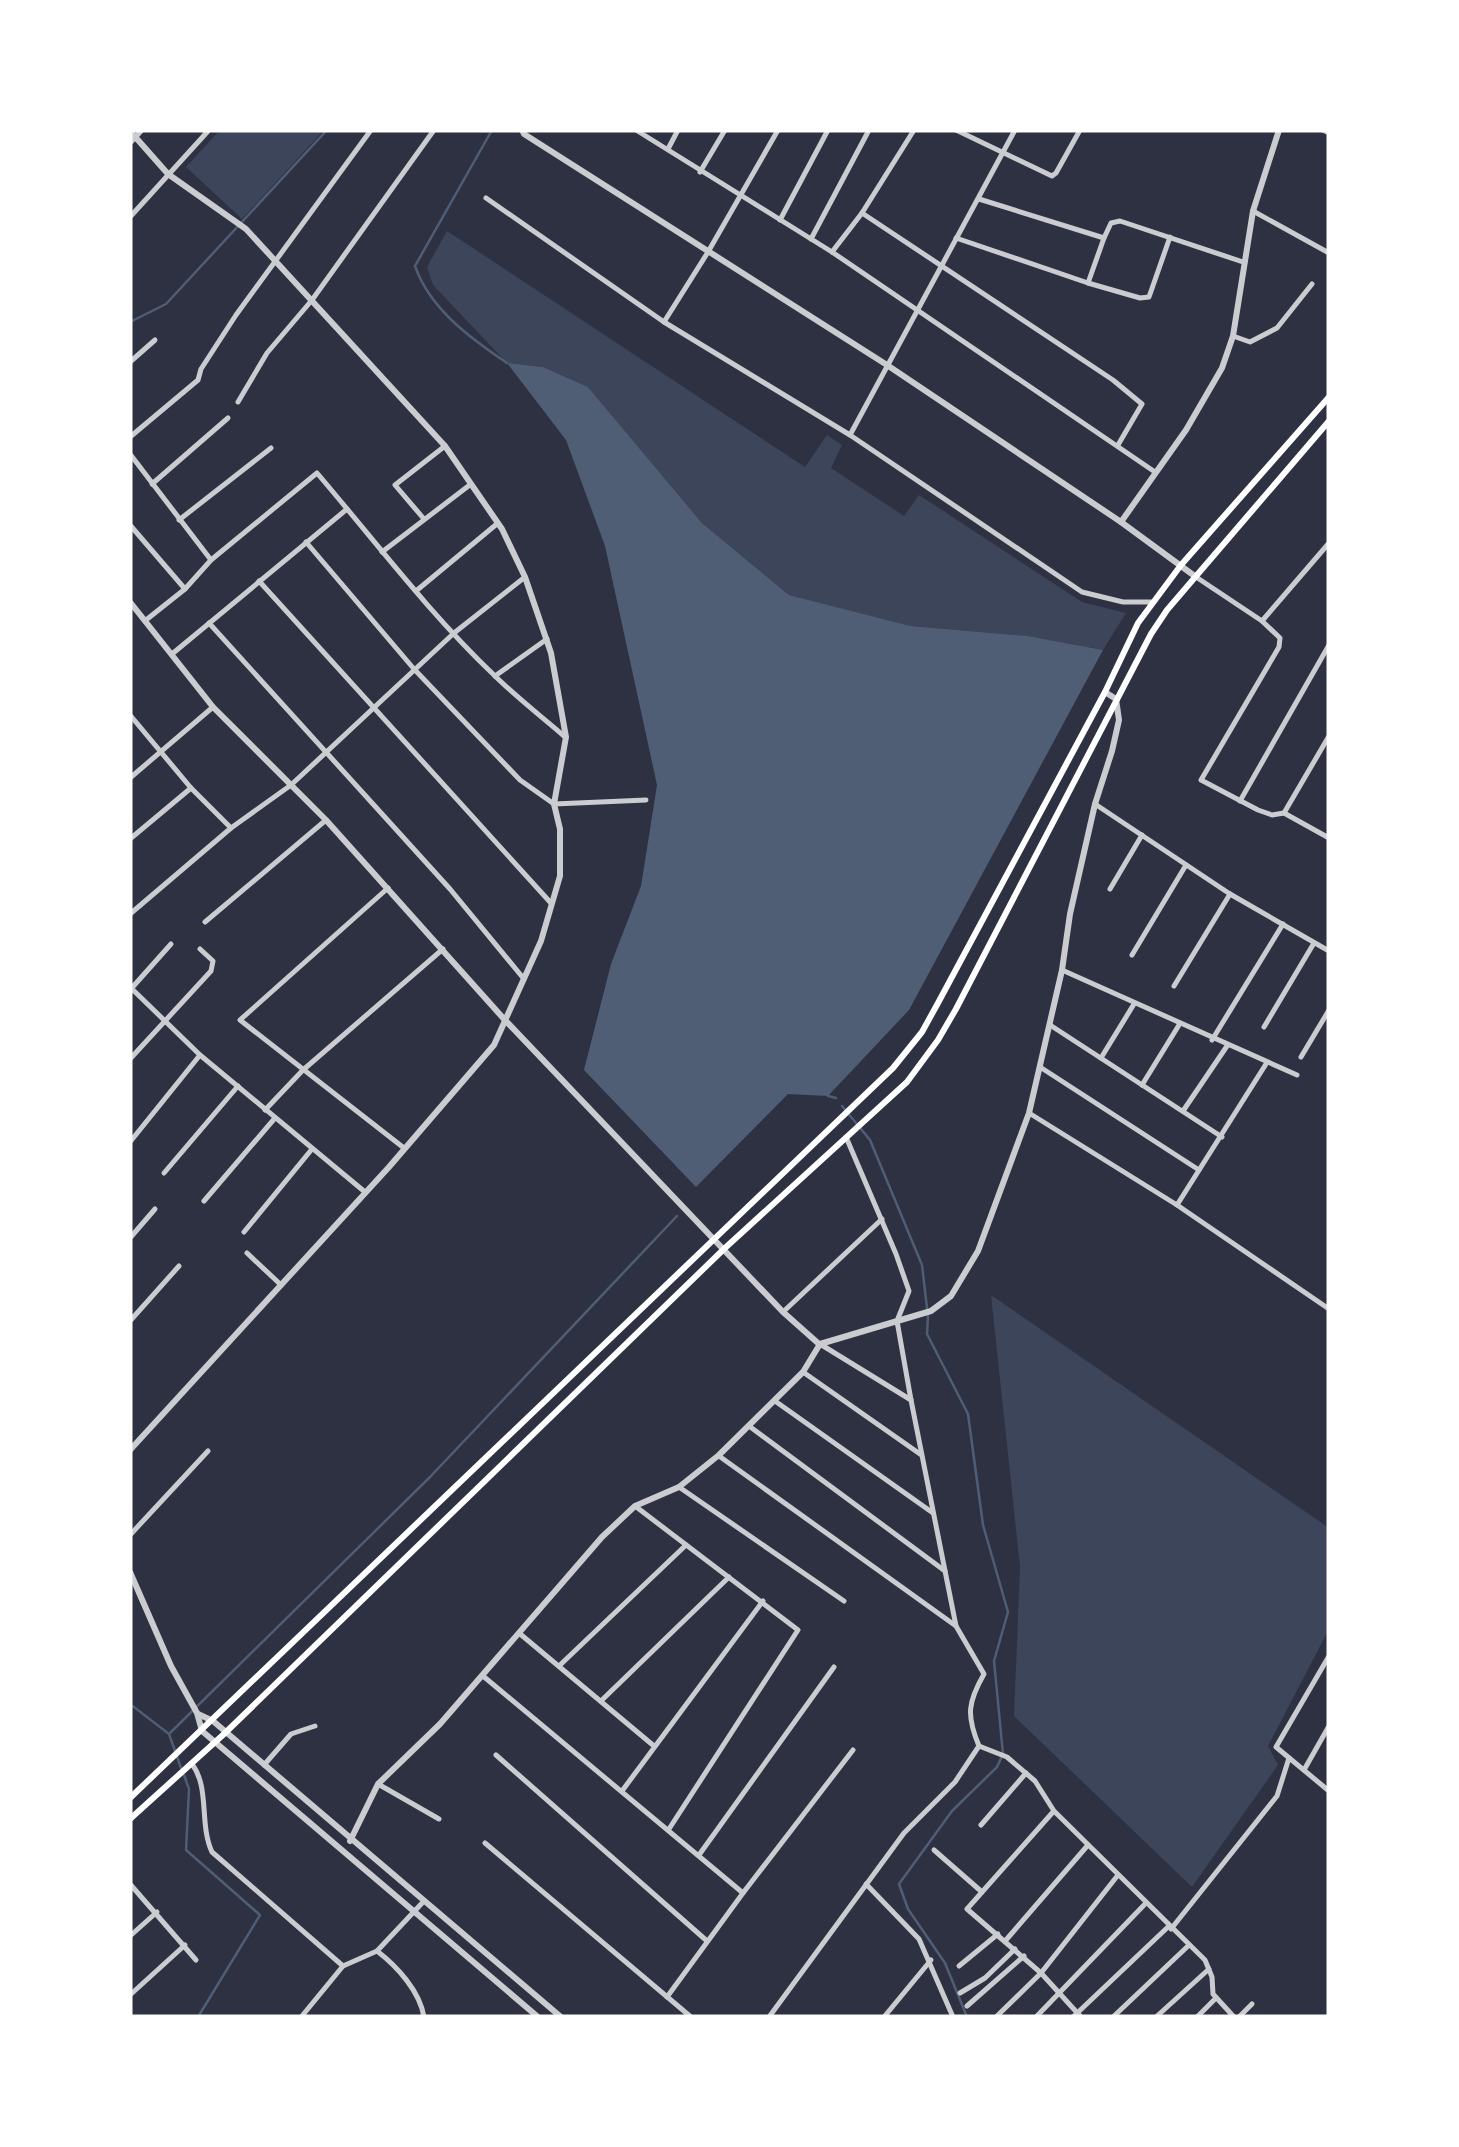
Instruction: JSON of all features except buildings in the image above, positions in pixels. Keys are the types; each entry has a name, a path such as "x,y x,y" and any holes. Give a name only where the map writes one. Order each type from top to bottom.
{"main road":[{"path":"130,1798 893,1068 922,1032 1105,692 1138,623 1181,565 1329,397"},
{"path":"130,1819 224,1734 725,1248 907,1082 938,1040 1159,622 1329,422"}],"street":[{"path":"130,1450 494,1046 541,941 560,876 560,828 554,804 566,738 546,639 525,577 498,524 445,446 246,230 168,174 132,137 142,130"},
{"path":"130,217 209,130"},
{"path":"130,437 198,380 207,358 371,130"},
{"path":"238,402 266,352 312,300 434,130"},
{"path":"637,130 832,252 1154,472"},
{"path":"668,150 678,130"},
{"path":"700,172 725,130"},
{"path":"664,322 778,130"},
{"path":"780,220 828,130"},
{"path":"810,239 869,130"},
{"path":"832,252 862,213 914,130"},
{"path":"956,130 1046,175 1054,175 1080,130"},
{"path":"850,435 1015,130"},
{"path":"1121,522 1186,430 1222,368 1233,336 1253,211 1279,130"},
{"path":"524,132 887,365 1262,621 1280,638 1279,647 1201,780 1272,814 1284,813 1329,838"},
{"path":"486,198 664,322 850,435 1082,592 1123,602 1152,602"},
{"path":"978,198 1104,238"},
{"path":"1253,211 1329,254"},
{"path":"862,213 1113,380 1142,404 1117,446"},
{"path":"1088,282 1111,223 1120,220 1243,262"},
{"path":"956,238 1140,298 1149,297 1170,237"},
{"path":"1233,336 1250,342 1277,328 1312,284"},
{"path":"130,362 156,340"},
{"path":"152,484 228,418"},
{"path":"424,520 395,485 445,446"},
{"path":"179,520 271,448"},
{"path":"130,454 211,560"},
{"path":"146,620 185,589 211,560 317,474 454,633 495,676 566,738"},
{"path":"381,552 471,484"},
{"path":"172,654 347,509"},
{"path":"416,590 498,524"},
{"path":"130,525 185,589"},
{"path":"306,542 414,670 520,780 554,804 646,800"},
{"path":"1262,621 1329,543"},
{"path":"130,914 231,828 291,785 454,633 525,577"},
{"path":"259,581 550,902"},
{"path":"130,602 213,706 326,820 504,1019 783,1312 820,1344 911,1400"},
{"path":"209,622 450,890 524,979"},
{"path":"495,676 546,639"},
{"path":"1240,801 1329,645"},
{"path":"350,1840 378,1784 440,1724 602,1536 635,1506 679,1487 719,1455 802,1372 820,1344 931,1311 951,1296 978,1251 1028,1114 1040,1067 1095,804 1119,720 1116,699 1105,692"},
{"path":"130,778 213,706"},
{"path":"130,715 191,788 231,828"},
{"path":"1284,813 1329,736"},
{"path":"130,840 191,788"},
{"path":"1095,804 1230,894 1329,952"},
{"path":"206,922 326,820"},
{"path":"1110,889 1142,835"},
{"path":"1132,955 1186,865"},
{"path":"388,888 240,1020 404,1148"},
{"path":"1174,986 1230,894"},
{"path":"1212,1040 1283,924"},
{"path":"1264,1027 1314,942"},
{"path":"171,944 130,989 200,1055 365,1192"},
{"path":"266,1110 302,1070 444,949"},
{"path":"130,1059 211,971 213,962 200,950"},
{"path":"1062,970 1297,1075"},
{"path":"1100,1058 1134,1004"},
{"path":"1301,1057 1329,1010"},
{"path":"1142,1085 1179,1024"},
{"path":"1050,1025 1222,1137"},
{"path":"1183,1112 1227,1046"},
{"path":"130,1142 200,1055"},
{"path":"1176,1205 1266,1064"},
{"path":"1040,1067 1199,1170"},
{"path":"164,1174 238,1086"},
{"path":"1028,1114 1176,1205 1329,1309"},
{"path":"204,1201 275,1118"},
{"path":"846,1138 909,1291 897,1321 956,1626 984,1674 970,1698 970,1719 979,1746"},
{"path":"244,1232 312,1148"},
{"path":"130,1238 154,1210"},
{"path":"783,1312 882,1219"},
{"path":"248,1254 280,1284"},
{"path":"130,1320 179,1266"},
{"path":"802,1372 922,1456"},
{"path":"774,1400 936,1515"},
{"path":"749,1426 947,1572"},
{"path":"130,1536 208,1451"},
{"path":"719,1455 956,1626"},
{"path":"679,1487 844,1601"},
{"path":"635,1506 798,1630 669,1829"},
{"path":"559,1666 686,1545"},
{"path":"130,1572 202,1731 538,2017"},
{"path":"602,1700 729,1577"},
{"path":"622,1791 763,1601"},
{"path":"520,1633 654,1746"},
{"path":"1328,1787 1276,1747 1329,1656"},
{"path":"699,1854 834,1668"},
{"path":"483,1676 742,1892"},
{"path":"195,1710 213,1721 561,2017"},
{"path":"263,1766 291,1734 315,1726"},
{"path":"1304,1770 1329,1726"},
{"path":"979,1746 1006,1757 1042,1788 1054,1811 1205,1960 1216,1998 1236,2017 1252,2004"},
{"path":"769,2017 904,1833 955,1782 979,1746"},
{"path":"667,1997 742,1892 853,1750"},
{"path":"496,1756 707,1941"},
{"path":"1054,1811 967,1908 1024,1956 1077,2015 1170,1928 1276,1796 1289,1758"},
{"path":"189,1767 200,1776 204,1836 212,1852 343,1966"},
{"path":"981,1825 1026,1773"},
{"path":"378,1784 438,1819"},
{"path":"485,1843 691,2017"},
{"path":"1006,1940 1088,1845"},
{"path":"934,1850 982,1892"},
{"path":"996,2017 1041,1973 1118,1875"},
{"path":"130,1884 196,1960"},
{"path":"866,1884 919,1939 953,2017"},
{"path":"302,2016 343,1966 378,1952 424,1901"},
{"path":"1036,2017 1146,1903"},
{"path":"130,1936 157,1912"},
{"path":"959,1966 998,1934"},
{"path":"130,1994 184,1945"},
{"path":"1113,2017 1188,1946"},
{"path":"960,1993 985,1978 1015,1948"},
{"path":"378,1952 422,2003 424,2017"},
{"path":"968,2006 1024,1956"},
{"path":"884,2017 931,1960"},
{"path":"1156,2017 1209,1969"},
{"path":"1197,2017 1216,1998"}],"shaded area":[{"path":"220,130 324,130 242,219 186,167"},
{"path":"447,231 805,467 827,435 842,445 831,468 904,516 919,495 1082,602 1126,613 1103,650 1028,636 911,626 789,595 702,523 588,387 543,367 507,363 433,285 427,267"},
{"path":"507,363 543,367 588,387 702,523 789,595 911,626 1028,636 1103,650 909,1010 828,1096 788,1094 696,1187 584,1070 611,964 641,886 657,785 605,546 566,440"},
{"path":"991,1295 1329,1528 1329,1629 1268,1746 1278,1765 1192,1887 1014,1716 1020,1567"}],"waterway":[{"path":"130,322 166,304 327,130"},
{"path":"492,130 415,266 441,309 507,363"},
{"path":"828,1096 836,1098"},
{"path":"842,1106 856,1123"},
{"path":"861,1129 870,1140 922,1265 927,1308"},
{"path":"130,1704 169,1734 430,1477 677,1216"},
{"path":"928,1316 927,1334 968,1414 983,1525 1008,1612 994,1661 1003,1754 997,1767 952,1811 899,1884 908,1909 945,1963 967,2017"},
{"path":"169,1734 181,1768"},
{"path":"184,1775 189,1789 186,1850 260,1915 198,2017"}]}
